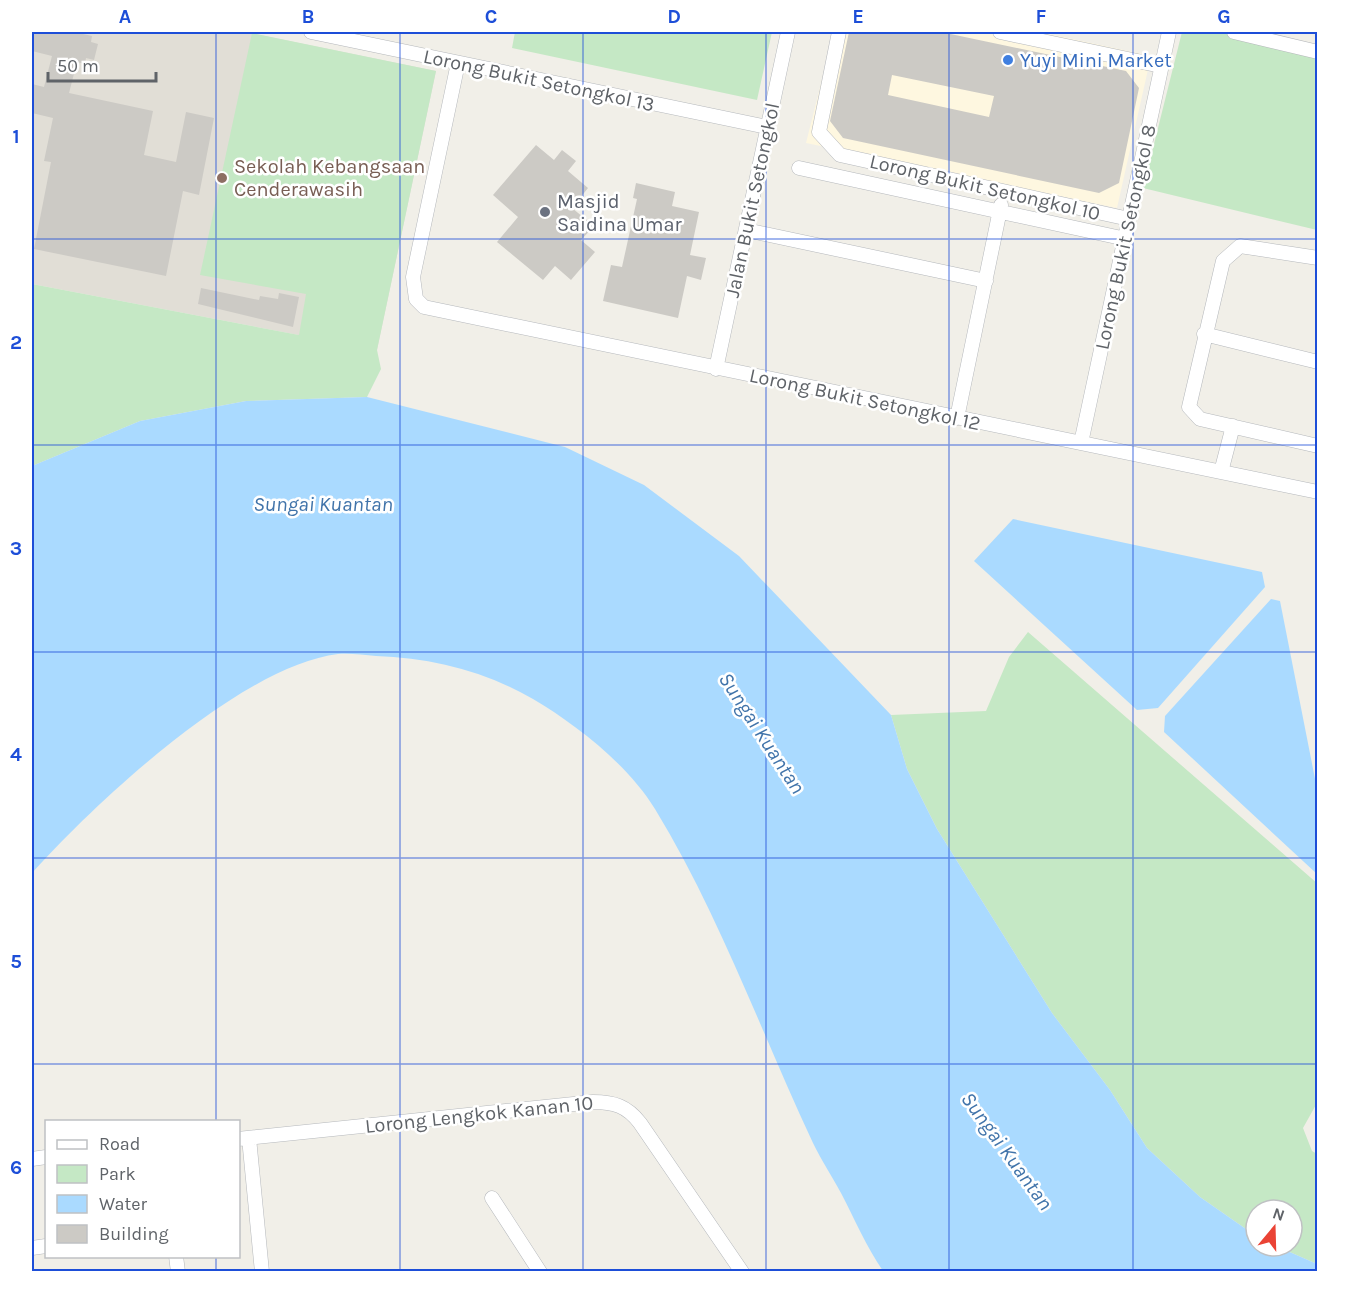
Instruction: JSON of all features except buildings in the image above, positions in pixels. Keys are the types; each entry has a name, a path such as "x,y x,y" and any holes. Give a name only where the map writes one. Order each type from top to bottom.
{"street":[{"name":"Lorong Bukit Setongkol 13","path":"310,32 359,36 458,63 767,127"},
{"name":"Jalan Bukit Setongkol","path":"716,369 788,32"},
{"name":"Lorong Bukit Setongkol 10","path":"839,32 819,132 840,154 1130,219"},
{"path":"1000,32 1161,66"},
{"name":"Lorong Bukit Setongkol 8","path":"1081,443 1169,32"},
{"path":"1234,32 1317,52"},
{"name":"Lorong Bukit Setongkol 12","path":"458,63 413,276 416,299 424,307 443,313 1317,492"},
{"path":"799,168 1126,239"},
{"path":"957,418 1004,191"},
{"path":"746,230 986,281"},
{"path":"1317,258 1240,246 1231,251 1223,261 1204,334 1189,407 1200,419 1317,446"},
{"path":"1204,334 1317,362"},
{"path":"1221,472 1233,426"},
{"name":"Lorong Lengkok Kanan 10","path":"244,1138 593,1102 620,1105 632,1113 640,1123 742,1272"},
{"path":"244,1138 262,1272"},
{"path":"492,1198 534,1270"}],"shaded area":[{"name":"Sekolah Kebangsaan Cenderawasih","path":"32,32 245,32 436,71 377,350 32,284"},
{"path":"834,32 1040,32 1151,56 1117,208 806,143"}],"green space":[{"path":"515,32 772,32 757,100 512,48"},
{"path":"1182,32 1228,32 1317,54 1317,230 1143,188"},
{"path":"252,33 436,71 377,350 381,369 367,397 246,401 140,421 32,466 32,284 299,335 306,294 200,275"},
{"path":"1028,632 1318,884 1317,1103 1303,1128 1312,1151 1317,1154 1317,1264 1303,1258 1304,1198 1244,1198 1244,1228 1200,1197 1147,1148 1110,1090 1052,1013 937,829 907,769 891,715 986,711 1009,657"}],"water":[{"name":"Sungai Kuantan","path":"367,397 565,447 644,485 739,556 891,715 907,769 937,829 1052,1013 1110,1090 1147,1148 1200,1197 1244,1228 1244,1258 1303,1258 1317,1264 1317,1271 883,1271 819,1156 719,932 678,849 655,809 631,777 616,762 567,721 515,689 477,674 438,663 352,654 338,654 300,664 258,683 215,710 173,741 93,811 32,873 32,466 140,421 246,401"},
{"path":"1013,519 1262,572 1265,587 1158,708 1137,710 974,561"},
{"path":"1271,599 1280,601 1317,789 1317,874 1164,732 1165,716"}],"place":[{"name":"Yuyi Mini Market","path":"1008,60"},
{"name":"Sekolah Kebangsaan Cenderawasih","path":"222,178"},
{"name":"Masjid Saidina Umar","path":"545,212"}]}
